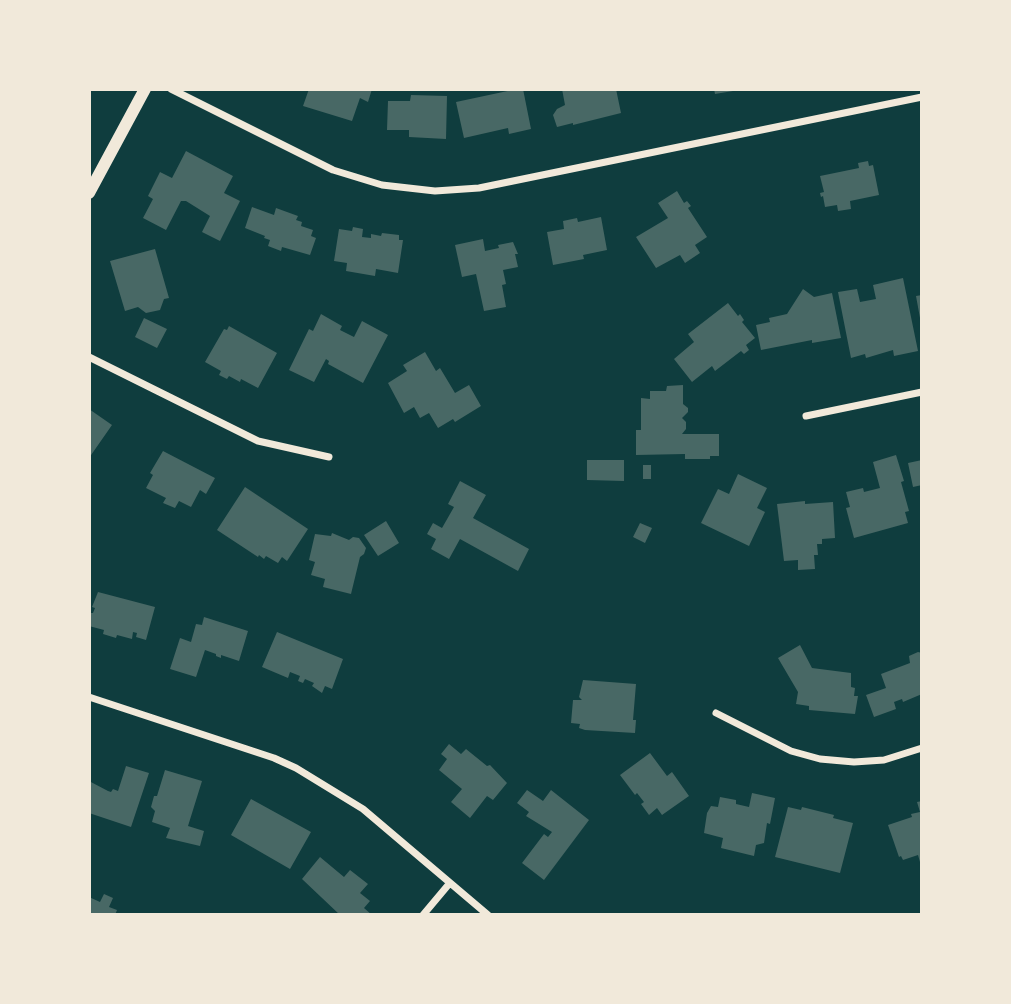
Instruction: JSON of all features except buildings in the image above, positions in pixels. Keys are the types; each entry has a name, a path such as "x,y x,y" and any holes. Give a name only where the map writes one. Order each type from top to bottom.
{"street":[{"path":"89,193 145,89"},
{"path":"171,89 333,170 382,185 435,191 479,188 922,97"},
{"path":"89,357 258,441 329,457"},
{"path":"806,416 922,392"},
{"path":"89,696 274,758 296,768 363,809 488,915"},
{"path":"716,713 791,751 820,759 854,762 884,760 922,748"},
{"path":"423,915 449,884"}]}
